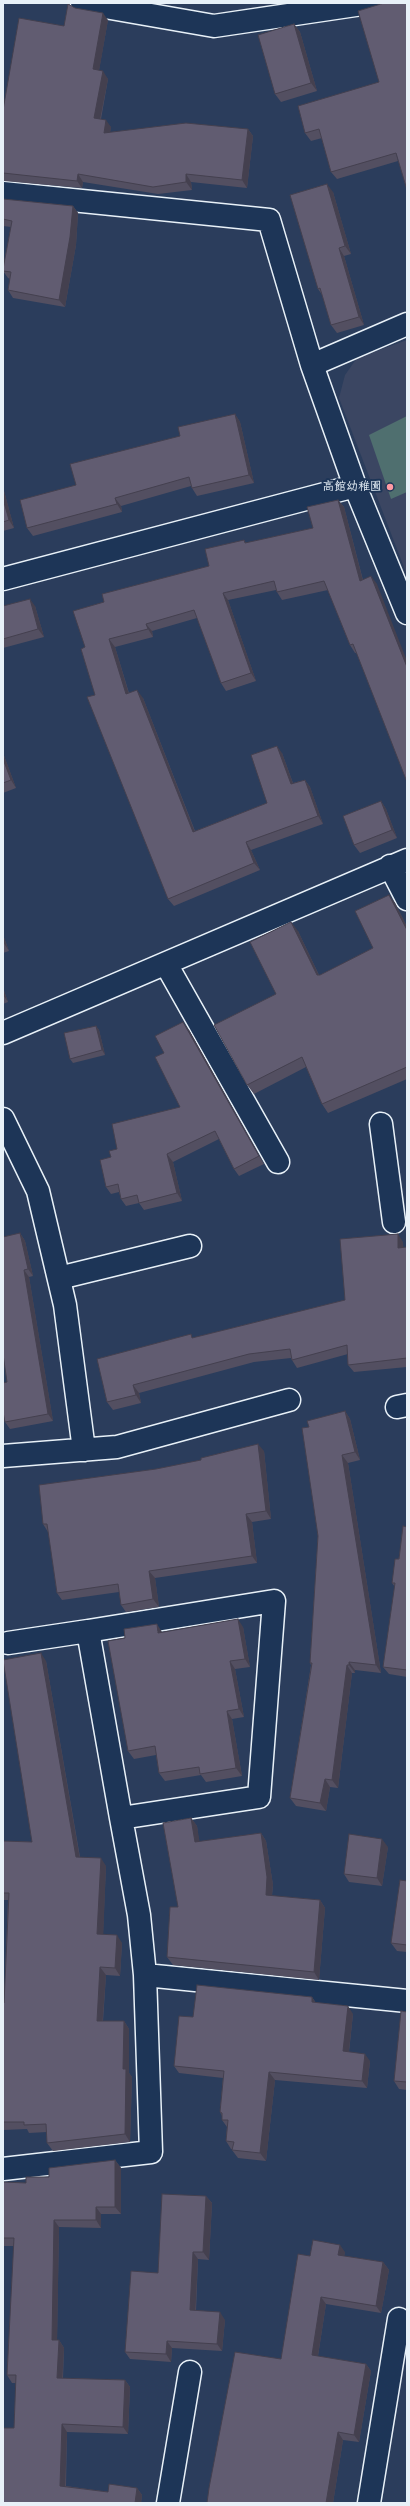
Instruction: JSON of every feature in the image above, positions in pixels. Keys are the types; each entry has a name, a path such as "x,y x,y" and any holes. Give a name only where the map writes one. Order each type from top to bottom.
{"street":[{"path":"82,3 214,26 370,3"},
{"path":"3,193 269,220 312,365 355,486 407,613"},
{"path":"312,365 407,324"},
{"path":"3,579 355,486"},
{"path":"3,1033 398,863 407,899"},
{"path":"166,964 278,1162"},
{"path":"3,1120 38,1191 65,1305 84,1450"},
{"path":"380,1124 394,1222"},
{"path":"59,1278 190,1246"},
{"path":"3,1456 117,1447 289,1400"},
{"path":"8,1643 274,1601 259,1797 121,1818"},
{"path":"3,2169 152,2152 145,1975 139,1914 88,1631"},
{"path":"145,1975 407,2002"},
{"path":"369,2503 399,2319"},
{"path":"168,2503 190,2372"}],"shaded area":[{"name":"高館幼稚園","path":"407,340 407,575 339,398 345,375 357,358"}],"green space":[{"path":"407,416 407,492 391,499 369,435"}],"building":[{"path":"384,3 407,3 407,190 396,153 331,172 319,129 305,133 298,106 379,82 358,11"},
{"path":"68,4 75,8 103,13 93,69 103,71 94,118 106,120 104,133 186,123 248,129 242,180 186,174 186,182 153,187 78,174 77,181 3,173 3,110 19,18 64,26"},
{"path":"294,24 311,83 275,94 258,35"},
{"path":"327,184 345,246 339,248 359,317 331,325 320,288 318,289 290,195"},
{"path":"3,199 73,206 70,237 59,300 8,290 11,272 3,271 3,269 12,221 3,219"},
{"path":"235,414 249,475 192,488 189,477 115,498 117,504 27,528 20,500 76,485 70,464 180,436 178,427"},
{"path":"3,499 9,520 3,522"},
{"path":"338,500 360,581 371,576 407,667 407,782 353,644 350,645 324,581 277,592 274,581 223,593 251,673 221,683 194,610 146,624 148,629 109,639 126,694 137,690 193,832 267,803 251,755 277,746 291,784 305,780 318,816 246,842 254,863 168,899 87,697 95,695 81,649 85,647 73,611 104,602 102,594 209,566 205,549 244,540 245,543 313,528 307,507"},
{"path":"30,599 38,629 3,639 3,606"},
{"path":"3,759 11,780 3,783"},
{"path":"381,801 392,830 354,845 343,816"},
{"path":"389,895 407,930 407,1067 322,1104 302,1057 247,1085 214,1025 276,994 250,942 291,922 317,975 320,975 373,948 355,911"},
{"path":"183,1022 259,1156 234,1169 215,1131 167,1154 177,1193 139,1203 137,1195 121,1199 118,1184 106,1187 100,1160 111,1157 109,1151 117,1149 112,1124 180,1107 155,1057 164,1053 155,1036"},
{"path":"96,1026 102,1050 70,1059 64,1033"},
{"path":"20,1233 28,1269 24,1270 48,1414 5,1422 3,1412 3,1383 7,1382 3,1354 3,1237"},
{"path":"398,1234 398,1248 407,1247 407,1358 348,1365 347,1345 292,1360 290,1349 249,1354 133,1385 136,1395 107,1402 97,1359 191,1334 192,1338 345,1300 340,1239"},
{"path":"345,1411 355,1452 342,1455 376,1665 349,1662 349,1665 347,1665 332,1780 325,1779 320,1803 290,1798 312,1663 310,1663 318,1536 302,1428 309,1427 307,1421"},
{"path":"258,1444 266,1511 246,1514 252,1556 149,1571 153,1599 121,1605 118,1584 57,1593 47,1524 43,1524 39,1485 156,1469 201,1460 201,1458"},
{"path":"403,1526 407,1527 407,1670 383,1667 395,1583 392,1583 395,1559 399,1559"},
{"path":"238,1619 245,1659 230,1661 239,1709 227,1711 236,1768 200,1774 199,1767 159,1773 155,1746 128,1751 108,1641 125,1638 124,1629 157,1624 158,1633"},
{"path":"41,1653 76,1857 101,1858 97,1934 117,1935 115,1968 100,1967 97,2021 124,2021 123,2069 126,2069 125,2134 47,2143 46,2124 24,2125 24,2122 3,2122 3,2003 9,1893 3,1893 3,1841 32,1842 3,1660"},
{"path":"191,1818 195,1842 261,1833 267,1877 266,1895 320,1900 314,1972 167,1957 170,1907 178,1907 163,1823"},
{"path":"349,1834 382,1839 377,1878 344,1874"},
{"path":"400,1880 407,1881 407,1945 391,1943"},
{"path":"197,1985 312,1997 312,2002 348,2006 343,2051 365,2054 362,2081 269,2072 260,2153 232,2150 234,2142 226,2141 228,2120 222,2120 222,2113 220,2112 224,2071 174,2066 179,2016 193,2017"},
{"path":"401,2011 407,2012 407,2082 394,2081"},
{"path":"115,2160 115,2207 96,2207 96,2220 54,2220 52,2340 59,2340 57,2378 125,2380 123,2427 62,2424 60,2486 108,2492 109,2484 137,2488 135,2503 3,2503 3,2428 14,2428 16,2375 7,2375 14,2238 3,2238 3,2182 26,2183 26,2177 49,2177 49,2168"},
{"path":"162,2194 206,2196 203,2252 193,2252 190,2310 220,2312 217,2344 167,2341 166,2354 125,2352 131,2271 158,2273"},
{"path":"313,2240 340,2245 338,2255 383,2262 376,2306 321,2297 312,2355 366,2364 354,2435 338,2432 326,2503 207,2503 235,2352 281,2359 298,2254 310,2256"}],"place":[{"name":"高館幼稚園","path":"390,487"}]}
